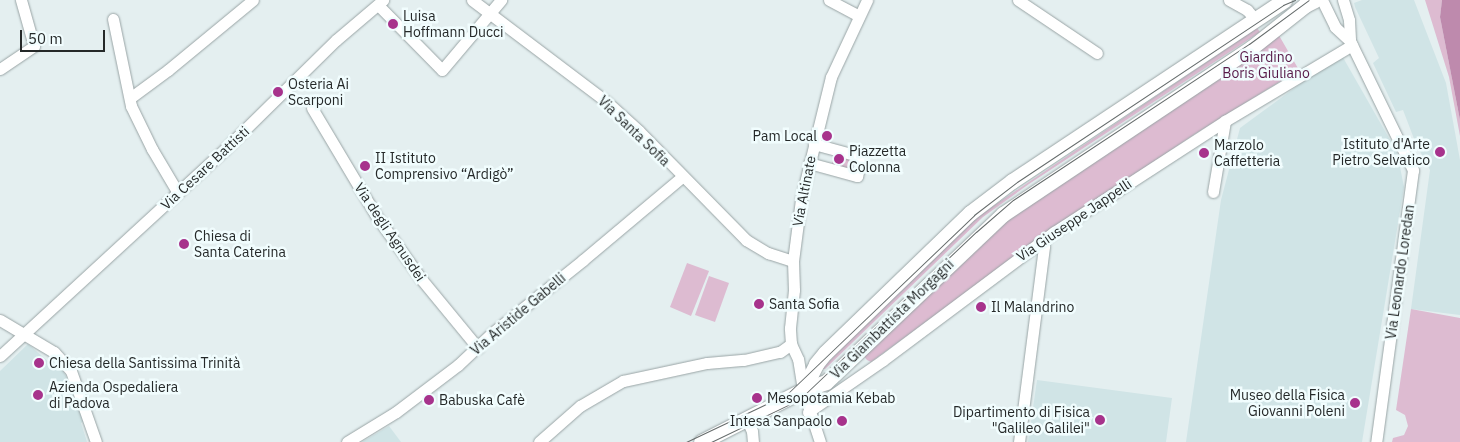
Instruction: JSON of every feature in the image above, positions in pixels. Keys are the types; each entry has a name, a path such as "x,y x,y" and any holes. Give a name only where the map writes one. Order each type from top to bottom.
{"street":[{"path":"0,69 34,46 21,0"},
{"path":"130,98 168,70 254,0"},
{"name":"Via Santa Sofia","path":"472,0 606,102 639,131 682,177 746,240 768,253 793,261"},
{"path":"381,2 442,70 501,0"},
{"path":"829,0 859,16"},
{"name":"Via Altinate","path":"820,442 808,412 798,359 791,344 790,328 794,290 793,261 800,199 831,77 867,0"},
{"path":"1018,0 1035,4 1038,14 1097,53"},
{"path":"1229,0 1247,10 1256,20"},
{"name":"Via Giambattista Morgagni","path":"803,390 820,358 970,213 1012,181 1284,0"},
{"name":"Via Giambattista Morgagni","path":"803,390 826,382 1003,214 1251,48 1305,5 1315,0"},
{"path":"1322,0 1335,27 1351,43"},
{"path":"1343,0 1349,20 1351,43"},
{"name":"Via Cesare Battisti","path":"0,356 258,118 305,69 381,2"},
{"path":"114,19 135,116 178,193"},
{"name":"Via Leonardo Loredan","path":"1351,43 1413,170 1376,442"},
{"name":"Via Giuseppe Jappelli","path":"808,412 883,360 1040,242 1225,120 1351,43"},
{"name":"Via degli Agnusdei","path":"312,108 377,217 422,280 478,348"},
{"path":"1213,192 1225,120"},
{"path":"809,163 857,176 862,157 814,144"},
{"name":"Via Aristide Gabelli","path":"347,442 396,412 478,348 492,333 682,177"},
{"path":"1019,442 1044,246 1040,242"},
{"path":"0,320 54,352 71,371 96,442"},
{"path":"539,442 580,406 623,381 707,363 744,360 780,352 791,344"},
{"path":"701,442 803,390"},
{"path":"747,420 752,431 753,442"}],"shaded area":[{"name":"Istituto d'Arte Pietro Selvatico","path":"1362,0 1414,0 1446,83 1460,160 1460,315 1411,309 1430,170 1416,144 1403,110 1396,112 1373,63 1379,58 1354,3"},
{"path":"1442,0 1460,0 1460,120 1440,17"},
{"path":"1341,54 1397,152 1404,187 1362,442 1186,442 1221,200 1240,128"},
{"name":"Azienda Ospedaliera di Padova","path":"28,344 57,369 61,367 72,388 85,421 81,423 87,442 0,442 0,371"},
{"name":"Dipartimento di Fisica \"Galileo Galilei\"","path":"1037,380 1172,398 1166,442 1028,442"},
{"path":"389,426 401,442 362,442"}],"green space":[{"path":"1425,0 1442,0 1440,17 1460,120 1460,136 1449,77"},
{"path":"1257,28 1260,32 1029,184 983,217 825,369 822,369 852,337 980,215"},
{"name":"Giardino Boris Giuliano","path":"1277,32 1299,70 1195,134 1055,228 871,362 859,350 993,225"},
{"path":"834,156 856,161 853,172 831,167"},
{"path":"687,263 709,271 691,316 670,307"},
{"path":"709,276 729,283 715,322 695,315"},
{"path":"1411,309 1460,318 1460,442 1392,442 1393,438 1404,435 1408,426 1405,415 1396,410"}],"tram line":[{"path":"686,442 787,394 974,215 1017,182 1283,5 1295,0"},
{"path":"711,442 794,402 804,395 976,232 1013,200 1249,44 1309,0"}],"place":[{"name":"Luisa Hoffmann Ducci","path":"393,24"},
{"name":"Osteria Ai Scarponi","path":"278,92"},
{"name":"Pam Local","path":"827,136"},
{"name":"Istituto d'Arte Pietro Selvatico","path":"1440,152"},
{"name":"Marzolo Caffetteria","path":"1204,153"},
{"name":"Piazzetta Colonna","path":"839,159"},
{"name":"II Istituto Comprensivo “Ardigò”","path":"365,166"},
{"name":"Chiesa di Santa Caterina","path":"184,244"},
{"name":"Santa Sofia","path":"759,304"},
{"name":"Il Malandrino","path":"981,307"},
{"name":"Chiesa della Santissima Trinità","path":"39,363"},
{"name":"Azienda Ospedaliera di Padova","path":"38,395"},
{"name":"Mesopotamia Kebab","path":"757,398"},
{"name":"Babuska Cafè","path":"429,400"},
{"name":"Museo della Fisica Giovanni Poleni","path":"1355,403"},
{"name":"Dipartimento di Fisica \"Galileo Galilei\"","path":"1100,420"},
{"name":"Intesa Sanpaolo","path":"842,421"}]}
